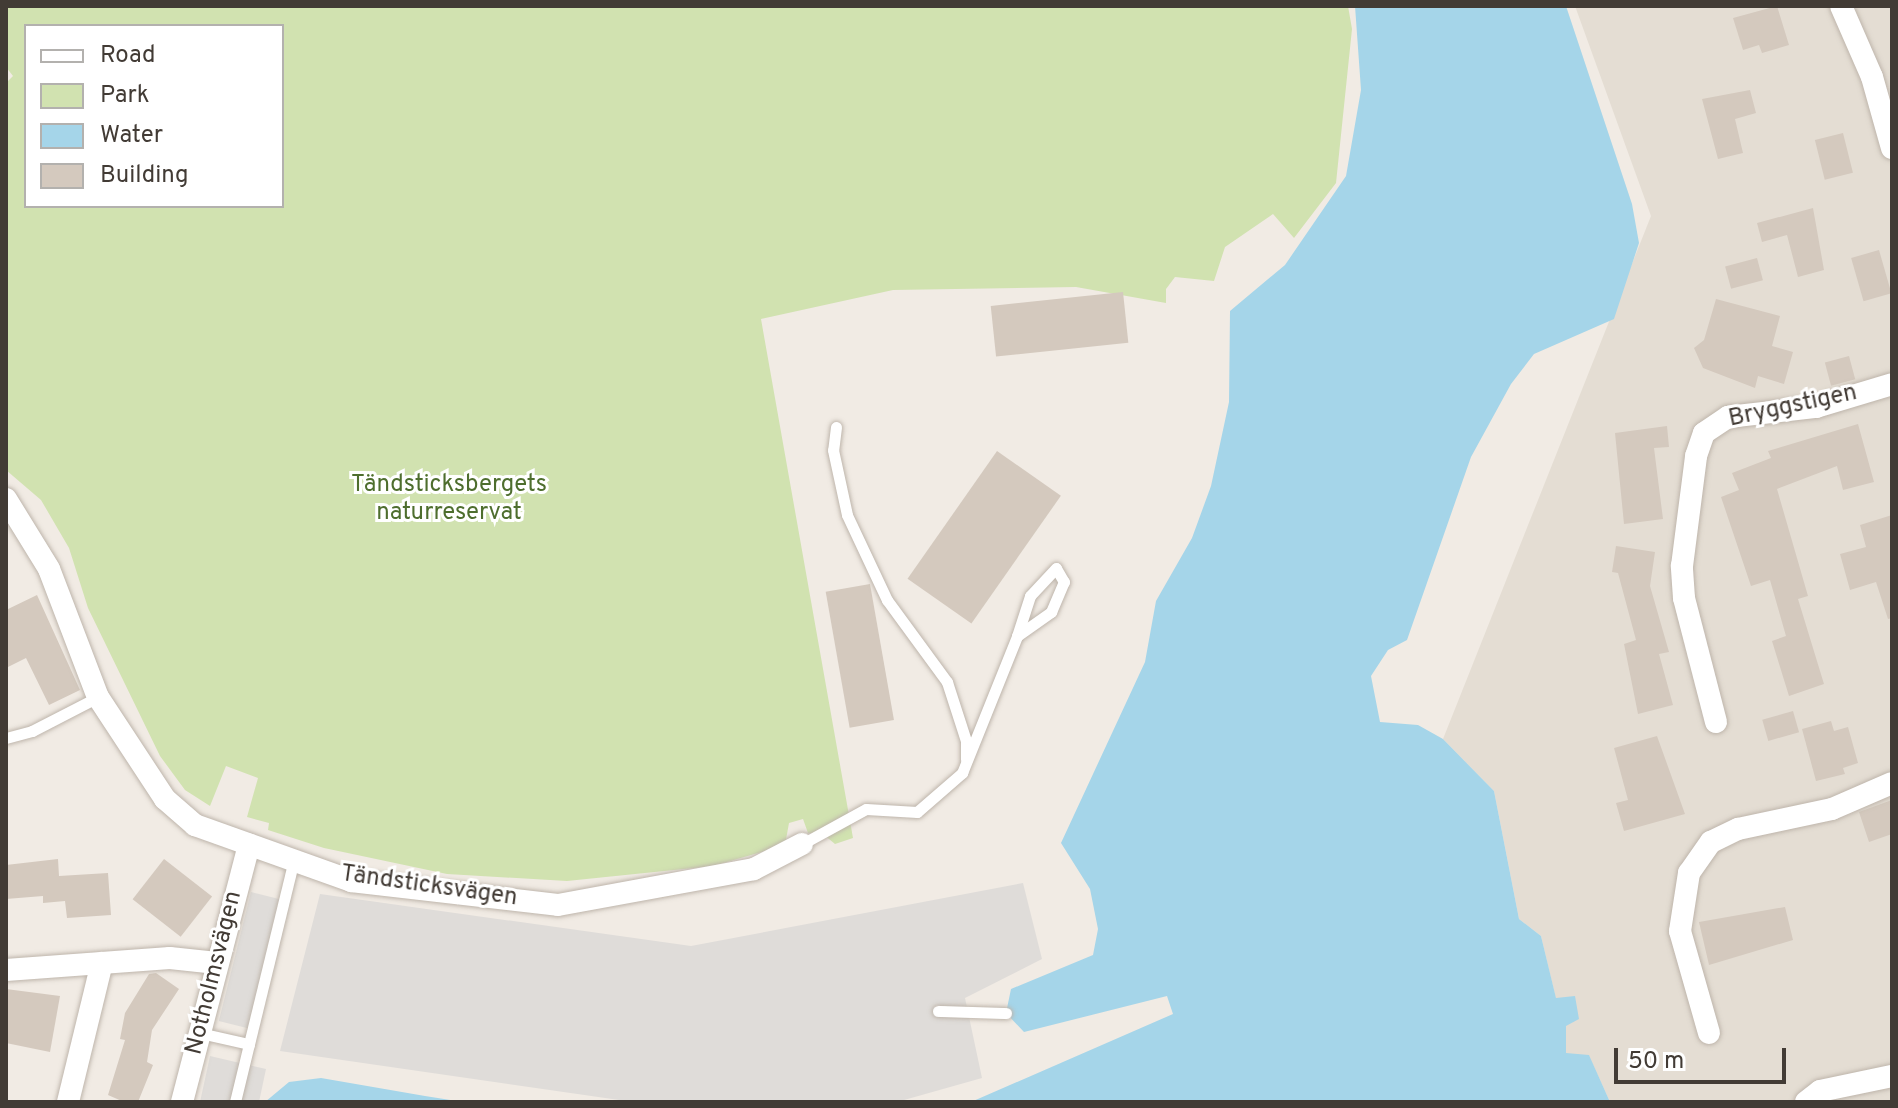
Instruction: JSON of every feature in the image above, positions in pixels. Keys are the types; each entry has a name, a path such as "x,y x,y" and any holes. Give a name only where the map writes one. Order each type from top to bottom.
{"street":[{"path":"1841,6 1872,77 1892,148"},
{"name":"Bryggstigen","path":"1716,722 1684,598 1682,566 1696,456 1704,433 1728,417 1816,407 1892,384"},
{"name":"Tändsticksvägen","path":"6,499 49,569 98,697 165,799 195,825 351,881 558,905 754,869 802,844"},
{"path":"1709,1033 1680,931 1689,873 1711,842 1738,829 1832,809 1892,783"},
{"name":"Notholmsvägen","path":"182,1102 249,845"},
{"path":"6,970 170,958 217,963"},
{"path":"68,1102 102,963"},
{"path":"1806,1102 1820,1091 1892,1076"}],"lane":[{"path":"836,427 833,450 847,515 887,600 947,682 966,741 966,764"},
{"path":"966,764 1030,596 1042,577 1056,568 1064,582 1051,612 1017,636"},
{"path":"6,738 32,731 98,697"},
{"name":"Tändsticksvägen","path":"802,844 866,809 917,812 966,764"},
{"path":"235,1102 294,859"},
{"path":"938,1011 1006,1013"},
{"path":"199,1033 249,1044"}],"shaded area":[{"path":"1575,6 1892,6 1892,1102 1610,1102 1589,1056 1566,1054 1566,1026 1575,997 1556,999 1541,936 1519,919 1494,791 1443,739 1651,216"},
{"path":"1023,883 1042,959 965,998 982,1078 897,1102 633,1102 280,1051 320,894 691,946"},
{"path":"251,892 287,901 255,1030 219,1021"},
{"path":"210,1056 266,1069 259,1102 200,1102"}],"green space":[{"name":"Tändsticksbergets naturreservat","path":"6,6 1348,6 1352,29 1336,183 1294,238 1273,214 1225,247 1214,281 1175,277 1166,289 1166,303 1076,287 893,290 761,319 853,838 835,844 823,834 808,833 803,819 789,823 785,845 713,866 567,881 447,874 324,848 268,830 269,823 247,817 258,778 226,766 210,806 185,790 160,756 88,608 69,548 41,500 6,470 6,83 13,76 6,67"}],"water":[{"path":"1355,6 1566,6 1632,204 1639,243 1614,319 1534,354 1511,384 1471,457 1407,640 1388,650 1371,676 1380,722 1418,725 1443,739 1494,791 1519,919 1541,936 1556,998 1575,996 1579,1019 1566,1026 1566,1053 1589,1055 1610,1102 971,1102 1173,1014 1167,996 1024,1032 1006,1013 1011,989 1093,955 1098,929 1090,889 1061,843 1145,662 1156,601 1192,538 1211,486 1229,402 1230,311 1285,265 1346,176 1361,90"},
{"path":"321,1078 463,1102 265,1102 289,1082"}],"building":[{"path":"1777,6 1789,45 1762,53 1759,45 1743,50 1733,18"},
{"path":"1750,90 1756,113 1735,119 1743,153 1718,159 1702,99"},
{"path":"1843,133 1853,173 1825,180 1815,140"},
{"path":"1813,208 1824,270 1798,277 1787,235 1762,242 1757,223"},
{"path":"1879,250 1891,293 1864,301 1851,258"},
{"path":"1757,258 1763,280 1731,289 1725,267"},
{"path":"1123,292 1128,343 996,357 991,306"},
{"path":"1716,299 1780,316 1772,346 1793,352 1784,384 1758,376 1755,388 1703,368 1694,348 1704,340"},
{"path":"1849,356 1855,379 1831,386 1825,362"},
{"path":"1858,424 1874,482 1843,490 1837,466 1777,489 1808,596 1798,599 1824,684 1789,696 1772,641 1786,636 1770,580 1751,586 1721,497 1739,490 1732,473 1771,458 1768,451"},
{"path":"1667,426 1669,447 1654,448 1663,519 1624,524 1615,433"},
{"path":"997,451 1061,496 971,624 908,579"},
{"path":"1892,515 1892,618 1888,619 1876,582 1850,590 1840,554 1866,547 1860,525"},
{"path":"1616,546 1655,552 1650,586 1669,652 1659,654 1673,705 1638,714 1624,644 1636,640 1618,573 1612,572"},
{"path":"870,584 894,720 850,728 826,592"},
{"path":"37,595 80,690 49,705 26,658 6,668 6,610"},
{"path":"1793,711 1799,732 1768,741 1762,720"},
{"path":"1831,721 1834,731 1848,727 1858,763 1843,768 1845,774 1816,781 1802,729"},
{"path":"1657,736 1685,814 1624,831 1616,803 1628,800 1614,748"},
{"path":"1892,800 1892,834 1869,842 1859,812"},
{"path":"58,859 59,876 108,873 111,915 67,918 65,901 43,903 43,896 6,899 6,865"},
{"path":"164,859 212,897 181,937 133,899"},
{"path":"1785,907 1793,940 1709,965 1699,922"},
{"path":"156,973 179,989 152,1030 147,1062 153,1065 138,1102 124,1102 108,1095 125,1040 120,1039 125,1013 149,974"},
{"path":"6,989 60,996 50,1052 6,1043"}]}
